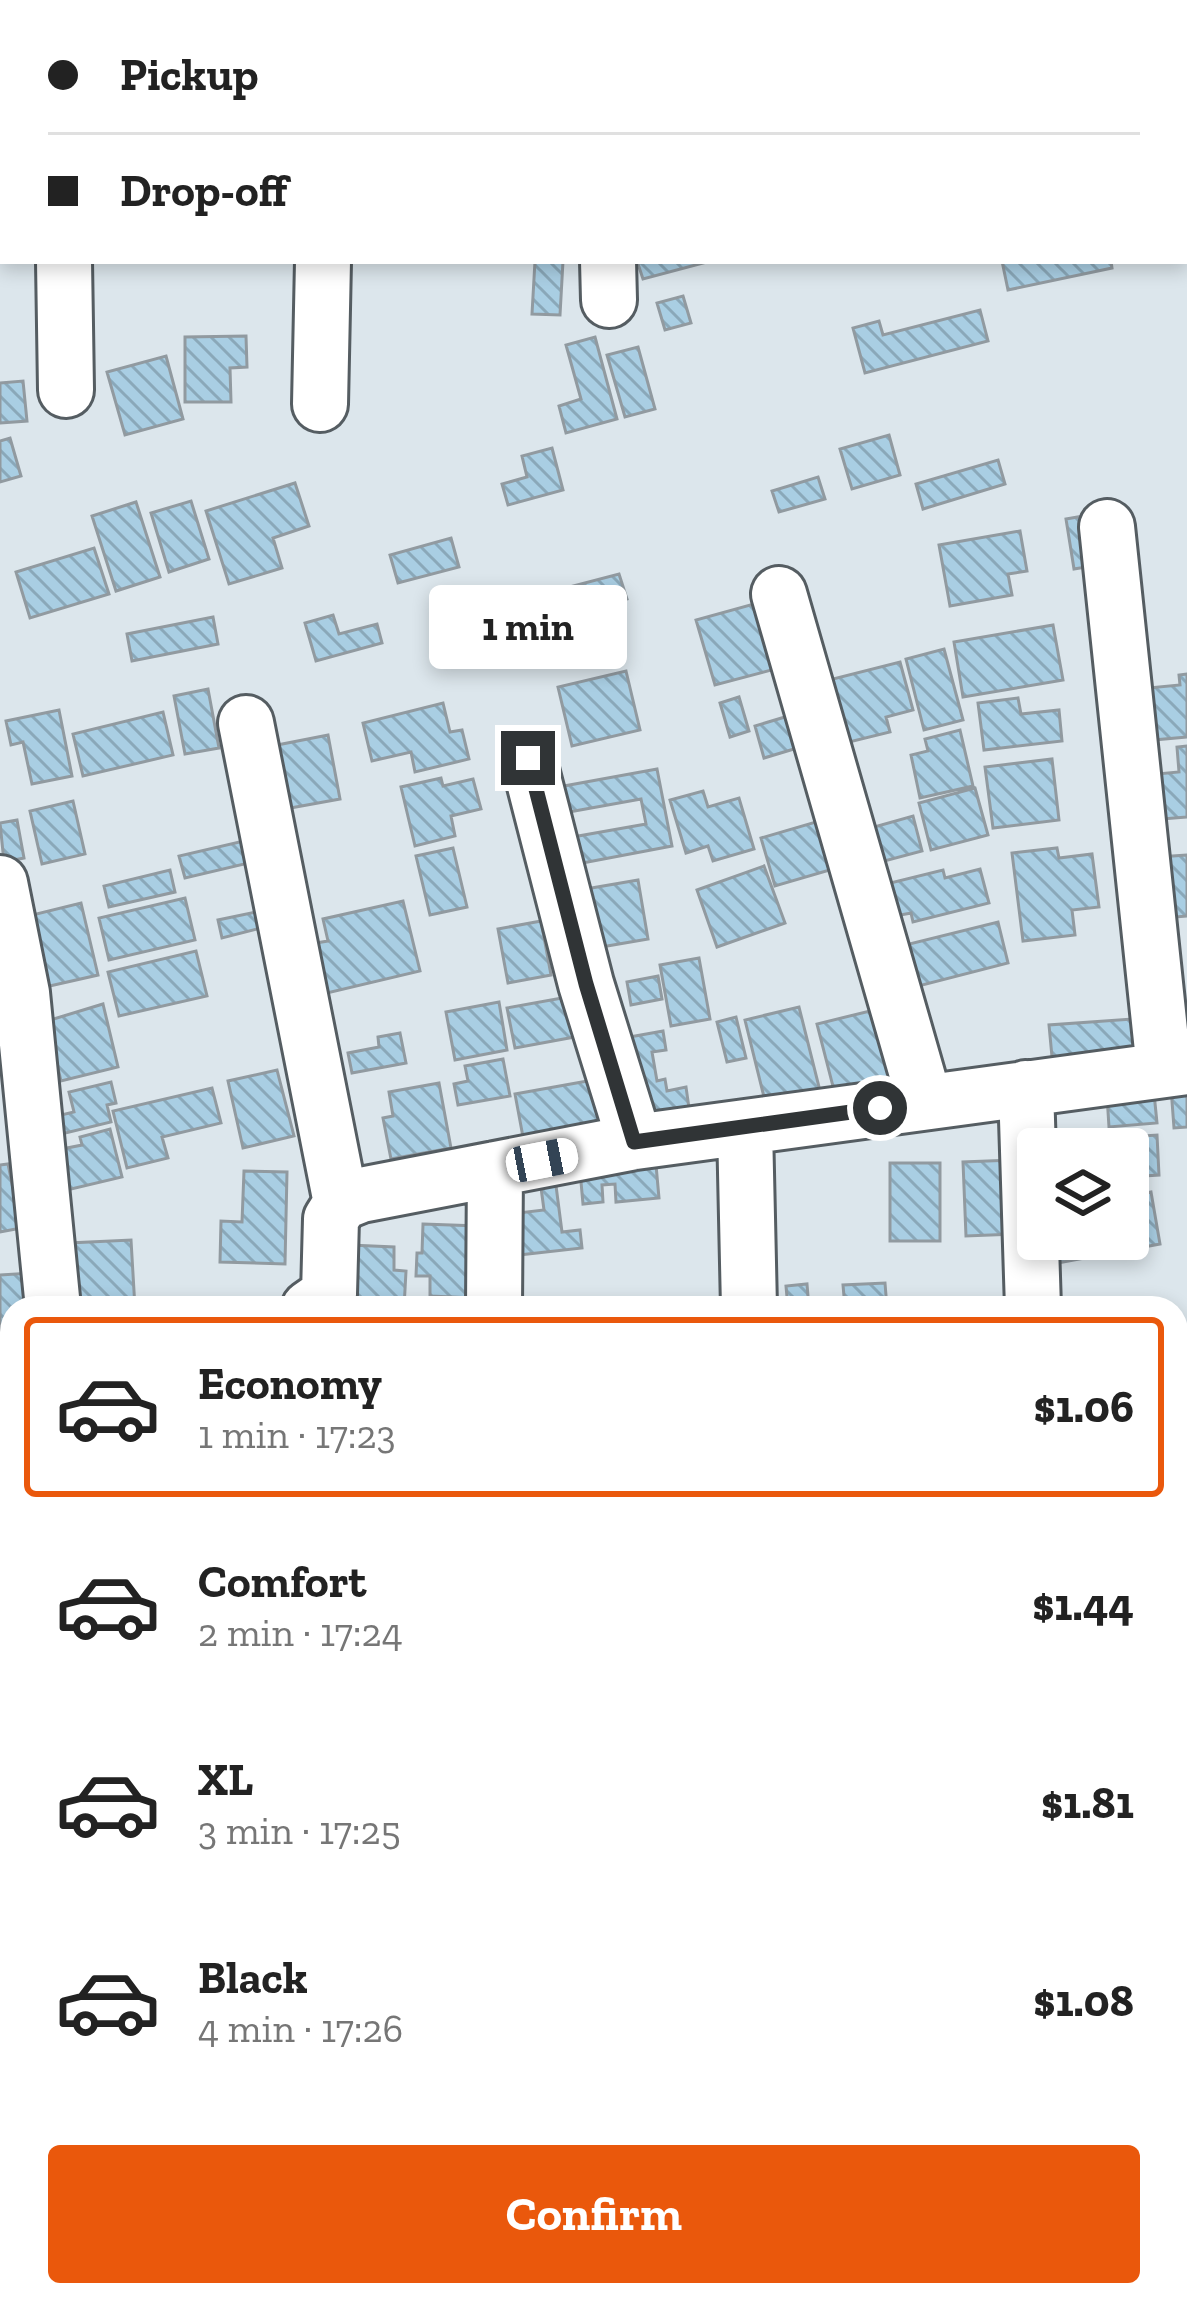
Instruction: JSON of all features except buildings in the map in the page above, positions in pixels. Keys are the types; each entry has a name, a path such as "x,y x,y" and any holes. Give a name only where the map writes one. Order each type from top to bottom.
{"street":[{"path":"64,264 66,390"},
{"path":"320,404 323,264"},
{"path":"340,1203 634,1142 1176,1068 1107,527"},
{"path":"779,594 925,1102"},
{"path":"246,723 340,1203 331,1220 323,1296"},
{"path":"528,758 586,984 634,1142"},
{"path":"0,883 22,993 52,1296"},
{"path":"1026,1088 1033,1296"},
{"path":"745,1127 749,1296"},
{"path":"494,1296 495,1169"}],"route":[{"path":"528,758 586,984 634,1142 880,1108"}]}
